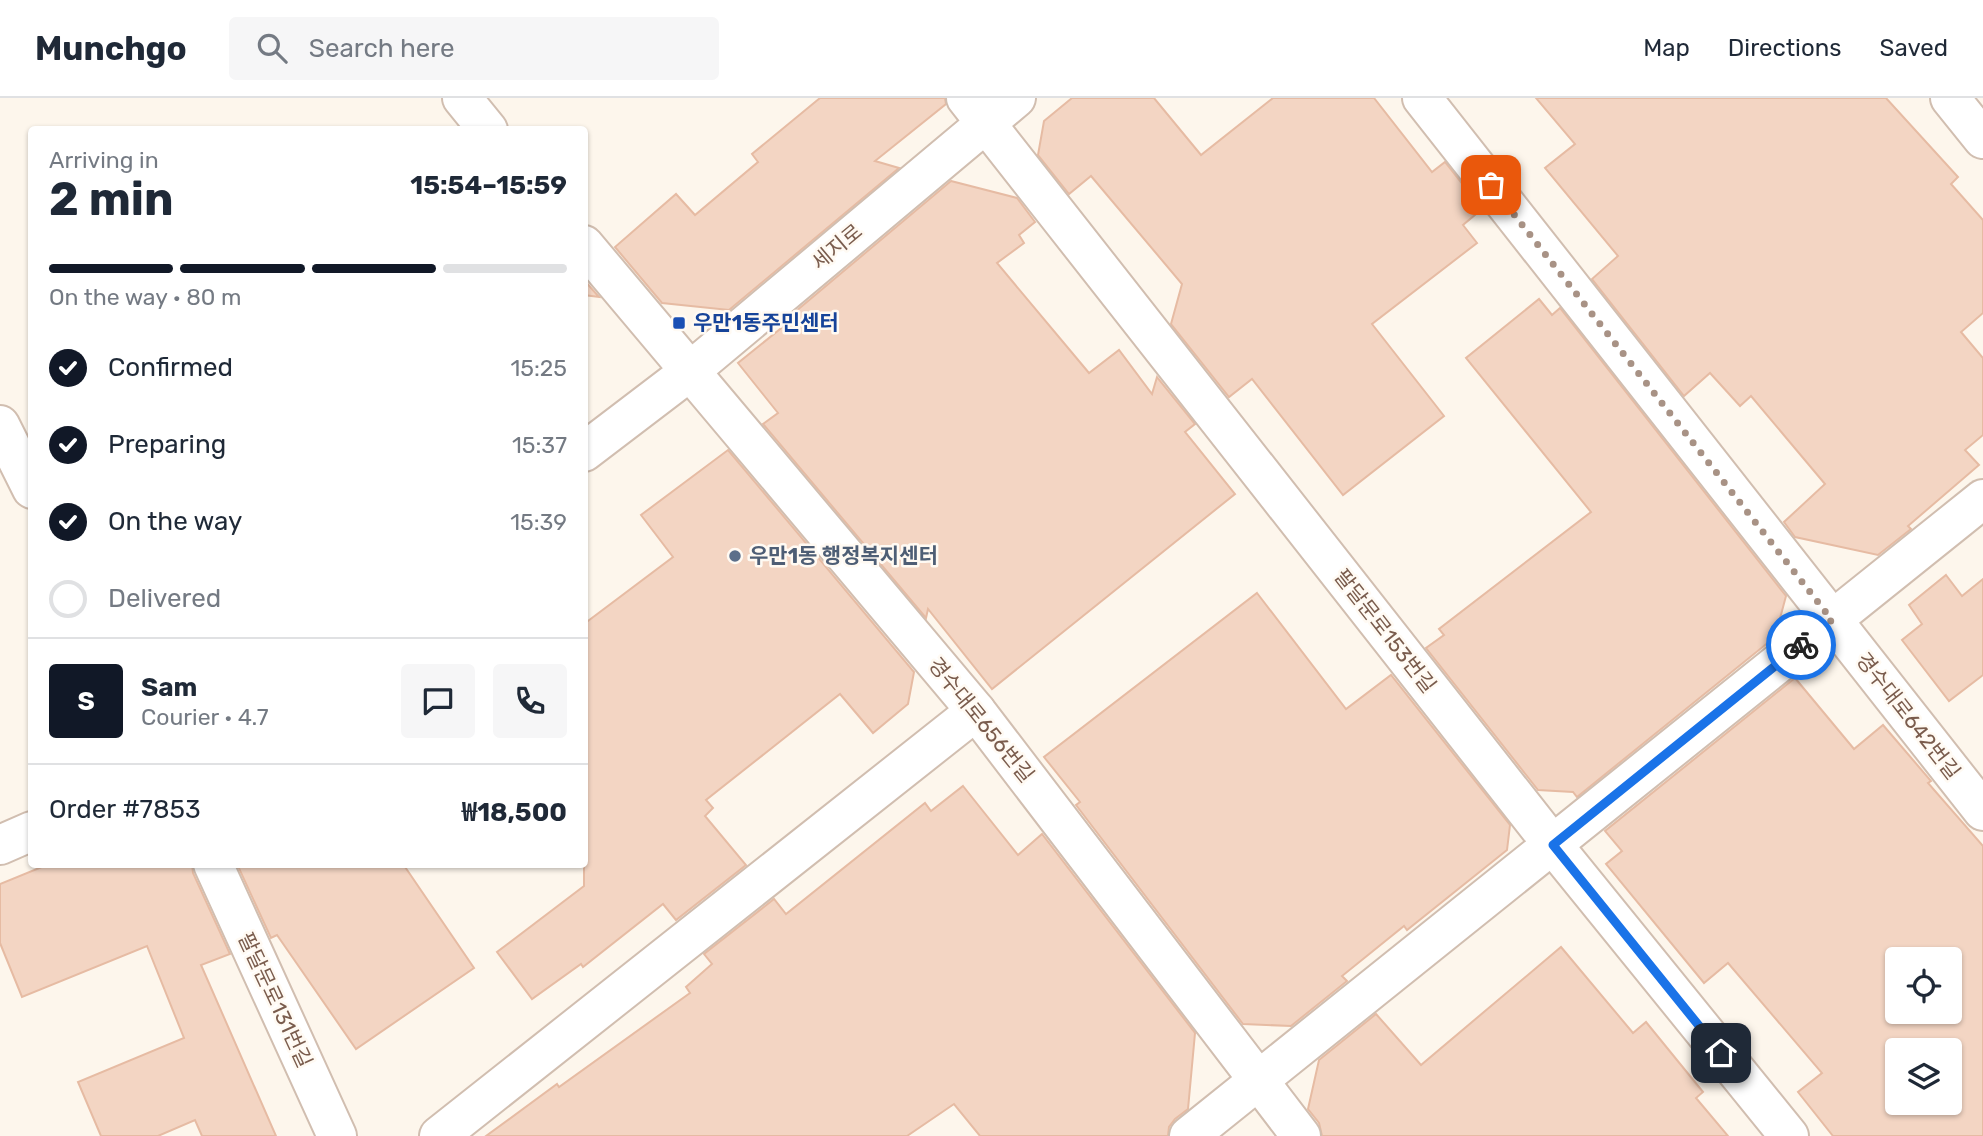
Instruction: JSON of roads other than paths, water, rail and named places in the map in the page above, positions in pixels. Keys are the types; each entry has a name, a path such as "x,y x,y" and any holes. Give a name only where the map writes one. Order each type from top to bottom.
{"street":[{"path":"462,98 485,126"},
{"name":"세지로","path":"588,449 689,372 975,110 1016,98"},
{"path":"1422,98 1832,620"},
{"path":"1950,98 1983,139"},
{"name":"팔달문로153번길","path":"975,110 1553,845 1789,1136"},
{"path":"588,250 689,372"},
{"name":"경수대로656번길","path":"689,372 976,711 1257,1081"},
{"path":"0,425 28,481"},
{"path":"1189,1136 1983,499"},
{"name":"경수대로642번길","path":"1832,620 1983,811"},
{"path":"439,1136 976,711"},
{"path":"0,845 28,833"},
{"name":"팔달문로131번길","path":"215,868 337,1136"},
{"path":"1257,1081 1301,1136"}],"place":[{"name":"우만1동주민센터","path":"679,323"},
{"name":"우만1동 행정복지센터","path":"735,556"}]}
